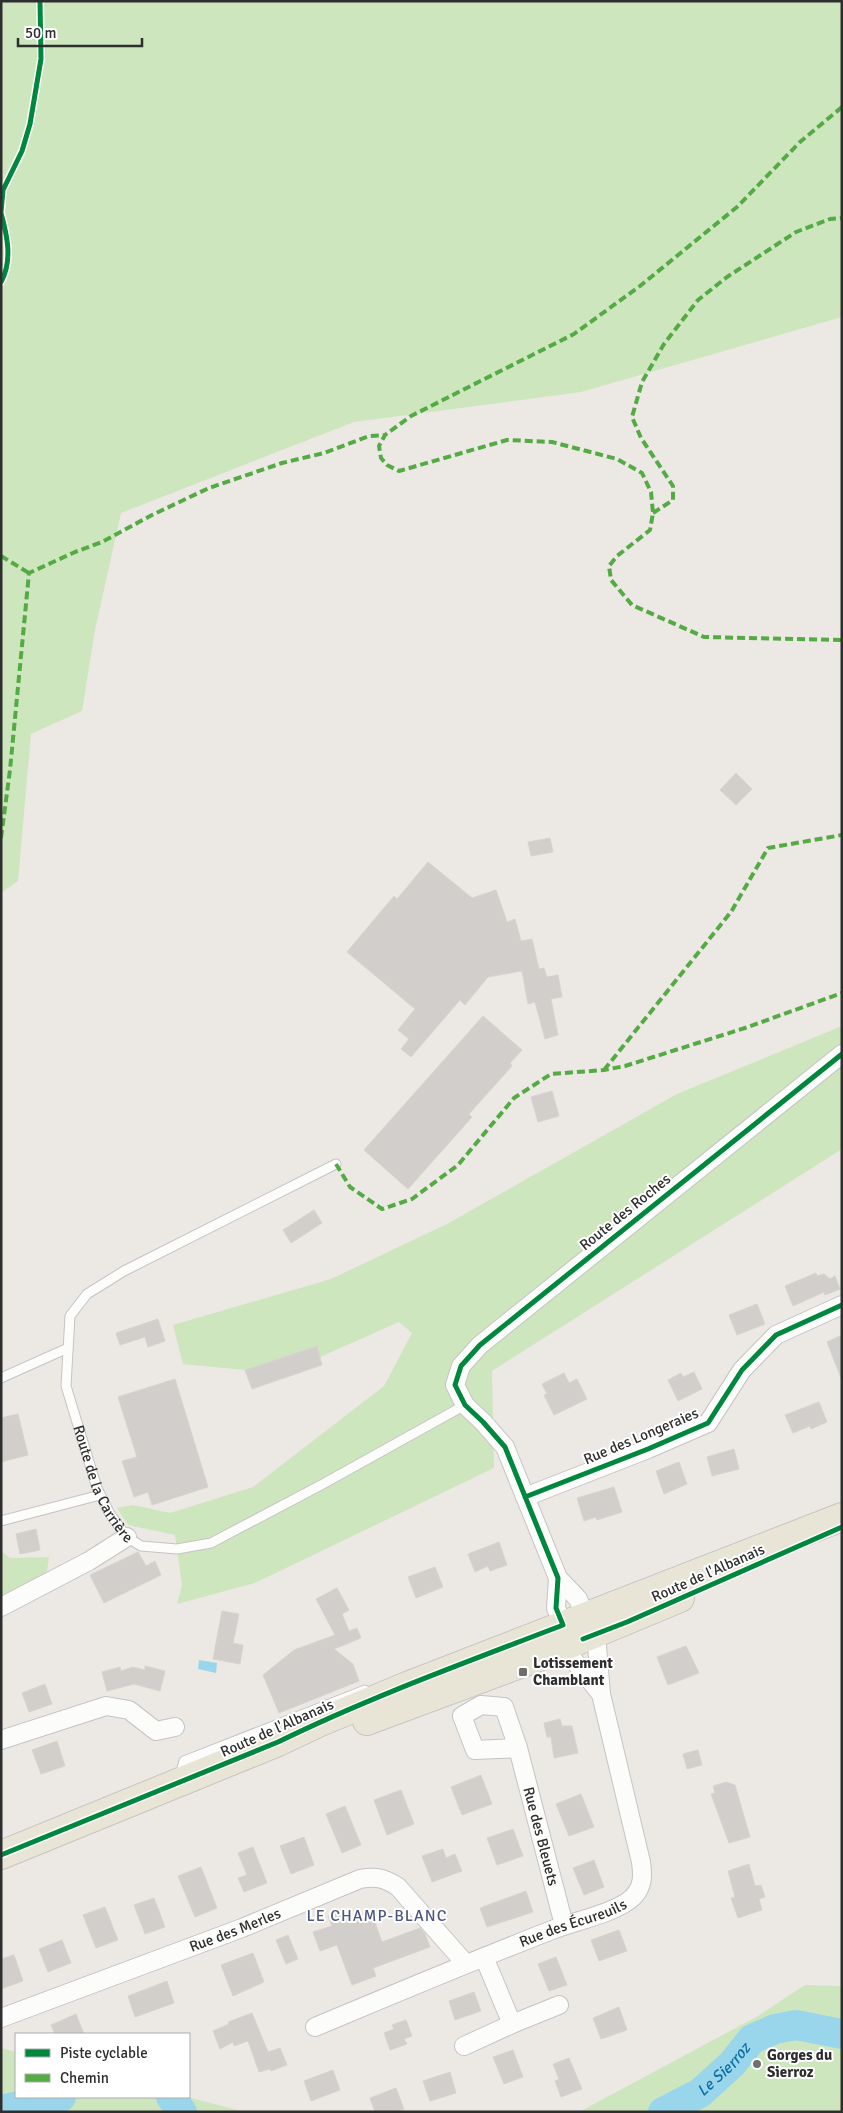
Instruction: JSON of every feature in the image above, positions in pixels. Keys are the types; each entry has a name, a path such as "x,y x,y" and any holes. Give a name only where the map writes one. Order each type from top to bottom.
{"main road":[{"path":"578,1631 671,1583 842,1517"},
{"name":"Route de l'Albanais","path":"1,1856 278,1742 318,1722 387,1694 578,1631 842,1528"},
{"name":"Route de l'Albanais","path":"278,1742 313,1739 424,1701 481,1679 578,1631"}],"street":[{"name":"Route des Roches","path":"465,1405 455,1385 461,1366 480,1345 842,1054"},
{"name":"Rue des Longeraies","path":"525,1497 648,1449 708,1422 742,1370 776,1335 842,1306"},
{"path":"465,1405 505,1447 558,1578 578,1598 578,1631"},
{"path":"1,1607 90,1560 127,1537"},
{"path":"558,1578 556,1608 578,1631"},
{"name":"Rue des Écureuils","path":"315,2027 564,1925 622,1906 640,1889 643,1876 641,1862 602,1694 578,1631"},
{"name":"Rue des Écureuils","path":"578,1631 602,1694"},
{"path":"1,1740 106,1706 129,1710 156,1731 175,1726"},
{"name":"Rue des Bleuets","path":"518,1748 564,1925"},
{"name":"Rue des Merles","path":"1,2018 242,1928 360,1879 373,1877 386,1878 398,1887 466,1964"},
{"path":"484,1957 512,2024"},
{"path":"464,2046 559,2005"}],"lane":[{"name":"Route de la Carrière","path":"336,1164 124,1271 88,1294 70,1316 66,1386 100,1495 110,1514 127,1537 141,1546 177,1549 211,1543 322,1485 465,1405"},
{"path":"1,1378 68,1348"},
{"path":"1,1521 100,1495"},
{"path":"179,1783 184,1761 362,1690 387,1694"}],"green space":[{"path":"1,1 842,1 842,317 581,392 354,422 121,513 95,630 82,711 31,734 18,881 1,893"},
{"path":"842,1026 842,1149 492,1371 494,1468 255,1583 177,1604 182,1585 175,1535 128,1525 117,1508 133,1505 170,1513 253,1487 384,1386 412,1333 399,1322 320,1357 316,1346 245,1370 183,1364 173,1325 331,1279 447,1224 677,1094"},
{"path":"1,1551 10,1558 49,1557 44,1593 1,1597"},
{"name":"Gorges du Sierroz","path":"805,1985 842,1986 842,2112 579,2112 758,2016"},
{"path":"1,2048 15,2052 15,2098 190,2098 245,2112 1,2112"}],"water":[{"path":"199,1660 217,1663 216,1673 198,1669"}],"building":[{"path":"736,773 752,789 736,805 720,790"},
{"path":"550,838 553,852 531,856 528,842"},
{"path":"428,862 472,898 496,890 507,922 515,919 521,941 532,939 539,969 544,968 547,977 558,975 562,997 551,999 558,1035 545,1039 535,1002 528,1004 522,971 488,977 465,1005 460,1000 411,1057 401,1049 409,1039 398,1030 415,1009 347,952 394,896 397,899"},
{"path":"483,1016 522,1050 510,1063 512,1066 469,1114 472,1117 408,1189 364,1150"},
{"path":"552,1091 559,1116 538,1122 531,1097"},
{"path":"314,1210 322,1223 291,1243 283,1230"},
{"path":"816,1273 817,1276 824,1274 830,1279 835,1276 840,1289 825,1295 824,1292 793,1306 785,1286"},
{"path":"757,1304 765,1324 737,1335 729,1315"},
{"path":"158,1319 165,1341 148,1347 145,1337 120,1345 116,1333"},
{"path":"842,1335 842,1378 841,1378 827,1342"},
{"path":"317,1346 322,1365 252,1389 245,1370"},
{"path":"694,1372 702,1389 678,1401 668,1380 681,1373 683,1377"},
{"path":"564,1373 569,1383 577,1379 587,1399 554,1415 544,1395 547,1394 542,1384"},
{"path":"175,1379 208,1487 152,1505 148,1492 134,1497 122,1461 137,1457 118,1397"},
{"path":"819,1402 827,1422 811,1429 810,1426 793,1433 785,1415"},
{"path":"18,1414 28,1455 1,1462 1,1418"},
{"path":"734,1449 739,1469 712,1476 707,1457"},
{"path":"679,1462 687,1484 664,1494 656,1471"},
{"path":"614,1487 622,1512 597,1520 596,1517 584,1521 577,1498"},
{"path":"36,1529 40,1550 20,1554 16,1534"},
{"path":"499,1542 507,1565 490,1571 488,1566 475,1572 468,1554"},
{"path":"138,1552 146,1566 155,1561 161,1575 104,1603 90,1575"},
{"path":"435,1567 443,1587 416,1598 408,1577"},
{"path":"337,1588 349,1610 342,1614 349,1631 357,1628 361,1638 334,1649 353,1664 359,1681 279,1713 263,1675 294,1650 335,1635 316,1599"},
{"path":"222,1611 239,1614 233,1643 243,1645 240,1664 213,1659"},
{"path":"686,1646 699,1673 668,1685 657,1657"},
{"path":"145,1666 165,1671 160,1691 134,1684 107,1691 102,1672 120,1667 121,1671 133,1667 145,1670"},
{"path":"45,1684 52,1704 29,1712 22,1693"},
{"path":"560,1719 562,1726 572,1726 578,1753 554,1758 551,1737 547,1737 544,1723"},
{"path":"57,1741 65,1766 41,1774 32,1750"},
{"path":"698,1750 702,1765 687,1769 683,1754"},
{"path":"481,1775 492,1804 462,1815 451,1787"},
{"path":"726,1782 735,1785 750,1837 729,1843 711,1794 715,1793 713,1786"},
{"path":"401,1790 414,1824 387,1835 374,1800"},
{"path":"581,1794 594,1827 569,1836 556,1804"},
{"path":"345,1806 361,1845 342,1853 326,1814"},
{"path":"513,1829 523,1856 497,1865 487,1838"},
{"path":"304,1837 314,1865 291,1874 280,1846"},
{"path":"253,1847 267,1883 244,1892 238,1878 247,1875 238,1853"},
{"path":"443,1849 446,1858 455,1854 462,1871 432,1882 422,1856"},
{"path":"594,1860 604,1887 584,1895 573,1868"},
{"path":"749,1864 755,1886 761,1885 765,1897 759,1899 762,1910 738,1918 731,1898 735,1897 728,1871"},
{"path":"201,1867 217,1908 195,1917 178,1876"},
{"path":"526,1891 533,1912 487,1927 480,1908"},
{"path":"154,1898 165,1927 145,1934 134,1905"},
{"path":"105,1907 118,1940 96,1948 83,1915"},
{"path":"345,1909 348,1919 371,1911 382,1942 420,1928 425,1934 430,1947 373,1968 376,1976 352,1985 337,1945 320,1951 313,1932 332,1926 328,1916"},
{"path":"619,1930 627,1951 599,1961 591,1940"},
{"path":"288,1935 298,1959 286,1964 276,1940"},
{"path":"62,1940 71,1963 48,1972 39,1949"},
{"path":"253,1953 264,1982 233,1996 221,1965"},
{"path":"14,1955 23,1981 1,1989 1,1959"},
{"path":"556,1957 567,1985 549,1991 538,1964"},
{"path":"167,1981 174,2003 135,2017 128,1996"},
{"path":"474,1992 481,2011 455,2020 449,2001"},
{"path":"619,2007 627,2030 601,2039 593,2018"},
{"path":"252,2013 268,2052 280,2048 287,2065 271,2071 270,2069 259,2072 248,2041 234,2046 233,2042 220,2049 213,2031 229,2024 228,2022"},
{"path":"76,2014 84,2033 55,2033 51,2025"},
{"path":"406,2020 412,2036 404,2039 407,2044 390,2050 384,2033 394,2029 392,2025"},
{"path":"513,2050 523,2077 504,2084 493,2057"},
{"path":"569,2058 582,2089 561,2097 555,2081 559,2079 553,2064"},
{"path":"333,2070 340,2090 311,2101 304,2081"},
{"path":"450,2072 456,2093 430,2101 423,2081"},
{"path":"396,2088 404,2109 395,2112 375,2112 370,2098"}],"waterway":[{"name":"Le Sierroz","path":"663,2112 700,2093 732,2064 752,2039 775,2029 796,2025 842,2034"},
{"name":"Le Sierroz","path":"1,2110 56,2098"},
{"name":"Le Sierroz","path":"172,2098 182,2112"}],"marked path":[{"path":"842,107 800,142 737,207 640,286 574,334 411,416 385,435 379,446 381,458 387,465 399,471 507,440 552,442 617,459 642,473 651,492 653,513 650,530 617,556 609,566 611,580 632,605 704,637 842,640"},
{"path":"653,513 673,500 673,486 641,438 632,417 642,382 664,344 698,300 727,277 796,232 830,219 842,218"},
{"path":"1,838 10,770 29,573 102,542 152,515 209,488 282,463 324,453 369,436 385,435"},
{"path":"1,556 29,573"},
{"path":"604,1070 731,912 768,848 842,835"},
{"path":"336,1164 350,1187 382,1209 412,1199 458,1165 514,1098 551,1074 604,1070 625,1066 745,1028 842,993"}],"cycle path":[{"path":"1,212 3,190 22,151 30,124 41,59 40,1"},
{"path":"1,213 8,248 7,265 1,282"},
{"path":"1,1855 278,1742 383,1695 563,1625 556,1608 558,1578 505,1447 465,1405 455,1385 461,1366 480,1345 842,1054"},
{"path":"525,1497 648,1449 708,1423 742,1370 776,1335 842,1305"},
{"path":"583,1639 627,1622 842,1527"}],"place":[{"name":"Lotissement Chamblant","path":"523,1672"},
{"name":"Gorges du Sierroz","path":"757,2064"}],"district":[{"name":"LE CHAMP-BLANC","path":"377,1916"}]}
